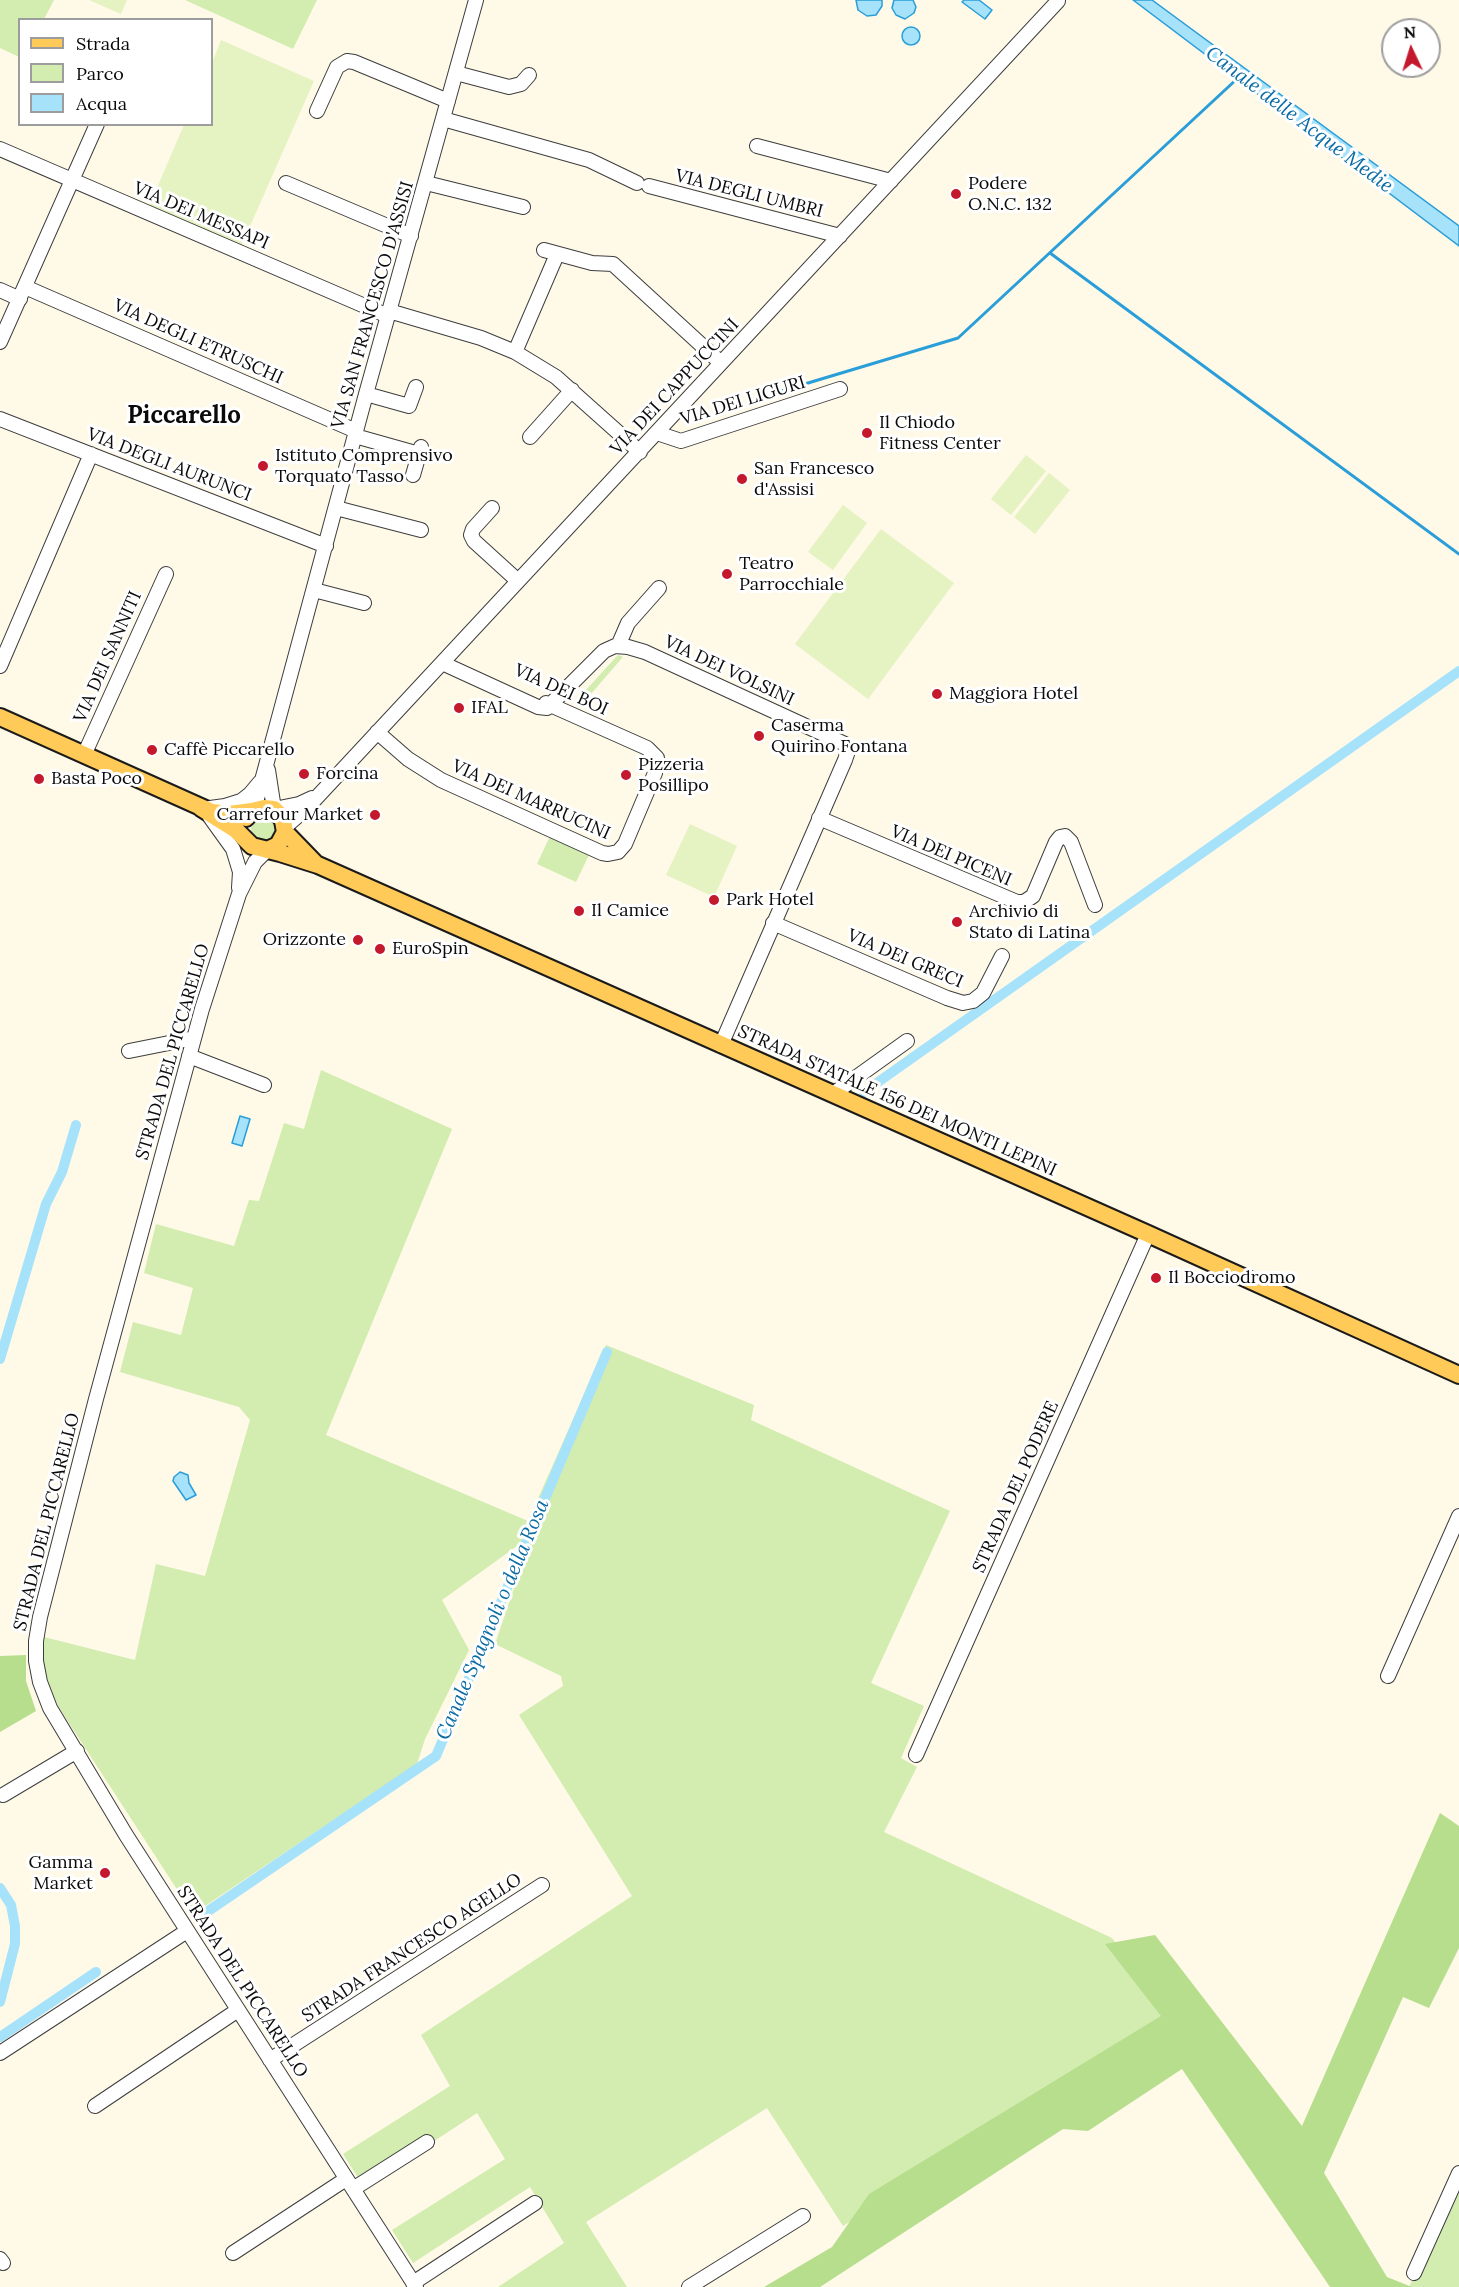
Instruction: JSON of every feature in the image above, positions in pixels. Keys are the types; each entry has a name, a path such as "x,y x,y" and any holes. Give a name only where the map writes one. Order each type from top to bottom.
{"main road":[{"path":"0,717 218,813 264,807 274,809"},
{"name":"STRADA STATALE 156 DEI MONTI LEPINI","path":"201,807 236,830 252,846 318,865 1148,1234 1459,1375"},
{"name":"STRADA STATALE 156 DEI MONTI LEPINI","path":"274,809 283,821 285,829 318,865"},
{"path":"245,839 242,830 244,822 253,810"},
{"path":"267,850 278,845 285,829"}],"street":[{"name":"VIA SAN FRANCESCO D'ASSISI","path":"253,810 476,0"},
{"name":"VIA DEI CAPPUCCINI","path":"285,829 640,452 1058,1"},
{"path":"317,111 337,67 347,61 448,101"},
{"path":"456,73 509,87 521,84 529,75"},
{"name":"VIA DEGLI UMBRI","path":"443,119 589,160 643,185 840,236"},
{"path":"0,342 96,126"},
{"path":"757,146 891,181"},
{"name":"VIA DEI MESSAPI","path":"0,149 388,313 481,338 515,352 556,377 640,452"},
{"path":"286,183 411,236"},
{"path":"426,183 523,207"},
{"path":"543,250 592,263 613,264 721,363"},
{"path":"515,352 555,259"},
{"name":"VIA DEGLI ETRUSCHI","path":"0,290 23,293 356,433 420,449 412,475"},
{"path":"366,394 410,406 416,387"},
{"name":"VIA DEI LIGURI","path":"657,433 681,441 840,389"},
{"path":"530,437 572,390"},
{"name":"VIA DEGLI AURUNCI","path":"0,419 326,546"},
{"path":"0,666 91,454"},
{"path":"336,508 421,530"},
{"path":"492,508 473,529 472,538 518,581"},
{"name":"VIA DEI SANNITI","path":"84,755 166,574"},
{"path":"548,707 604,651 618,646 628,623 659,588"},
{"path":"314,590 364,603"},
{"name":"VIA DEI VOLSINI","path":"618,646 645,652 845,744 848,751 720,1045"},
{"name":"VIA DEI BOI","path":"453,651 467,667 548,707"},
{"name":"VIA DEI BOI","path":"442,663 647,748 657,758"},
{"name":"VIA DEI MARRUCINI","path":"377,732 408,759 434,777 608,854 618,852 625,844 656,773 657,758"},
{"name":"VIA SAN FRANCESCO D'ASSISI","path":"267,759 274,809"},
{"path":"201,807 220,807 241,801 263,778"},
{"name":"VIA DEI CAPPUCCINI","path":"274,809 299,804 316,795"},
{"path":"201,807 230,843 243,875 268,862 298,858"},
{"name":"VIA DEI PICENI","path":"819,819 1017,902 1024,902 1032,896 1056,842 1060,837 1065,836 1071,842 1095,905"},
{"name":"STRADA DEL PICCARELLO","path":"245,839 243,875 239,894 189,1056 96,1399 37,1630 37,1667 50,1708 126,1835 415,2285"},
{"name":"STRADA DEL PICCARELLO","path":"243,875 267,850"},
{"name":"VIA DEI GRECI","path":"773,923 963,1003 973,1001 983,993 1002,956"},
{"path":"129,1052 194,1038"},
{"path":"833,1094 906,1041"},
{"path":"189,1056 264,1085"},
{"name":"STRADA DEL PODERE","path":"916,1755 1148,1234"},
{"path":"1388,1676 1459,1516"},
{"path":"3,1795 77,1751"},
{"name":"STRADA FRANCESCO AGELLO","path":"270,2060 542,1886"},
{"path":"0,2053 187,1931"},
{"path":"95,2106 238,2010"},
{"path":"233,2253 427,2142"},
{"path":"1414,2273 1459,2173"},
{"path":"415,2285 536,2202"},
{"path":"689,2287 803,2216"}],"green space":[{"path":"0,0 54,0 45,18 18,18 18,57 0,48"},
{"path":"89,0 127,0 121,14"},
{"path":"185,0 317,0 293,49"},
{"path":"221,40 314,81 239,251 147,211 184,126 213,126 213,60"},
{"path":"1026,455 1046,471 1011,515 991,499"},
{"path":"1049,473 1070,490 1035,534 1014,517"},
{"path":"843,505 867,523 833,570 808,552"},
{"path":"881,529 954,583 868,699 795,644"},
{"path":"618,655 623,657 583,703 575,702"},
{"path":"264,816 273,820 277,829 273,838 264,842 255,838 251,829 255,820"},
{"path":"690,824 737,846 714,897 666,875"},
{"path":"551,834 590,853 576,882 537,864"},
{"path":"321,1070 452,1129 326,1435 528,1521 606,1345 754,1405 751,1420 950,1511 871,1683 924,1706 901,1758 917,1767 884,1832 1112,1938 1172,2019 843,2226 767,2108 586,2222 627,2287 498,2287 564,2243 530,2187 413,2263 392,2230 505,2159 477,2113 364,2187 343,2154 450,2086 421,2035 632,1896 519,1715 563,1686 561,1676 495,1644 515,1585 530,1551 517,1546 442,1600 469,1650 425,1739 417,1764 193,1914 65,1717 51,1693 44,1666 44,1637 135,1660 156,1564 205,1576 250,1420 239,1407 120,1372 133,1322 181,1335 193,1288 144,1273 156,1224 234,1246 249,1200 259,1201 284,1123 304,1129"},
{"path":"26,1655 26,1681 36,1711 0,1732 0,1656"},
{"path":"1440,1813 1459,1826 1459,1948 1429,2008 1403,1997 1324,2173 1387,2277 1412,2287 1330,2287 1182,2069 1088,2131 1063,2129 820,2287 764,2287 832,2247 869,2194 1161,2016 1105,1944 1155,1935 1302,2126"},
{"path":"1459,2180 1459,2287 1409,2287"}],"water":[{"path":"856,0 882,0 882,6 876,15 867,16 858,10"},
{"path":"894,0 913,0 916,7 914,13 905,19 896,15 892,8"},
{"path":"979,0 992,10 985,19 962,2"},
{"name":"Canale delle Acque Medie","path":"1133,0 1152,0 1459,226 1459,246"},
{"path":"907,27 915,27 920,32 918,43 907,45 902,40 902,32"},
{"path":"240,1116 250,1119 242,1146 232,1143"},
{"path":"180,1472 188,1475 189,1483 196,1495 186,1500 173,1481"}],"waterway":[{"name":"Canale delle Acque Medie","path":"778,392 958,338 1239,77"},
{"path":"1050,253 1459,554"},
{"path":"864,1092 1459,671"},
{"path":"0,1359 46,1204 62,1172 76,1125"},
{"name":"Canale Spagnoli o della Rosa","path":"198,1918 436,1756 607,1352"},
{"path":"0,1888 11,1905 15,1926 15,1944 0,2002"},
{"name":"Canale Spagnoli o della Rosa","path":"0,2037 96,1972"}],"place":[{"name":"Podere O.N.C. 132","path":"956,194"},
{"name":"Il Chiodo Fitness Center","path":"867,433"},
{"name":"Istituto Comprensivo Torquato Tasso","path":"263,466"},
{"name":"San Francesco d'Assisi","path":"742,479"},
{"name":"Teatro Parrocchiale","path":"727,574"},
{"name":"Maggiora Hotel","path":"937,694"},
{"name":"IFAL","path":"459,708"},
{"name":"Caserma Quirino Fontana","path":"759,736"},
{"name":"Caffè Piccarello","path":"152,750"},
{"name":"Forcina","path":"304,774"},
{"name":"Pizzeria Posillipo","path":"626,775"},
{"name":"Basta Poco","path":"39,779"},
{"name":"Carrefour Market","path":"375,815"},
{"name":"Park Hotel","path":"714,900"},
{"name":"Il Camice","path":"579,911"},
{"name":"Archivio di Stato di Latina","path":"957,922"},
{"name":"Orizzonte","path":"358,940"},
{"name":"EuroSpin","path":"380,949"},
{"name":"Il Bocciodromo","path":"1156,1278"},
{"name":"Gamma Market","path":"105,1873"}],"district":[{"name":"Piccarello","path":"184,416"}]}
